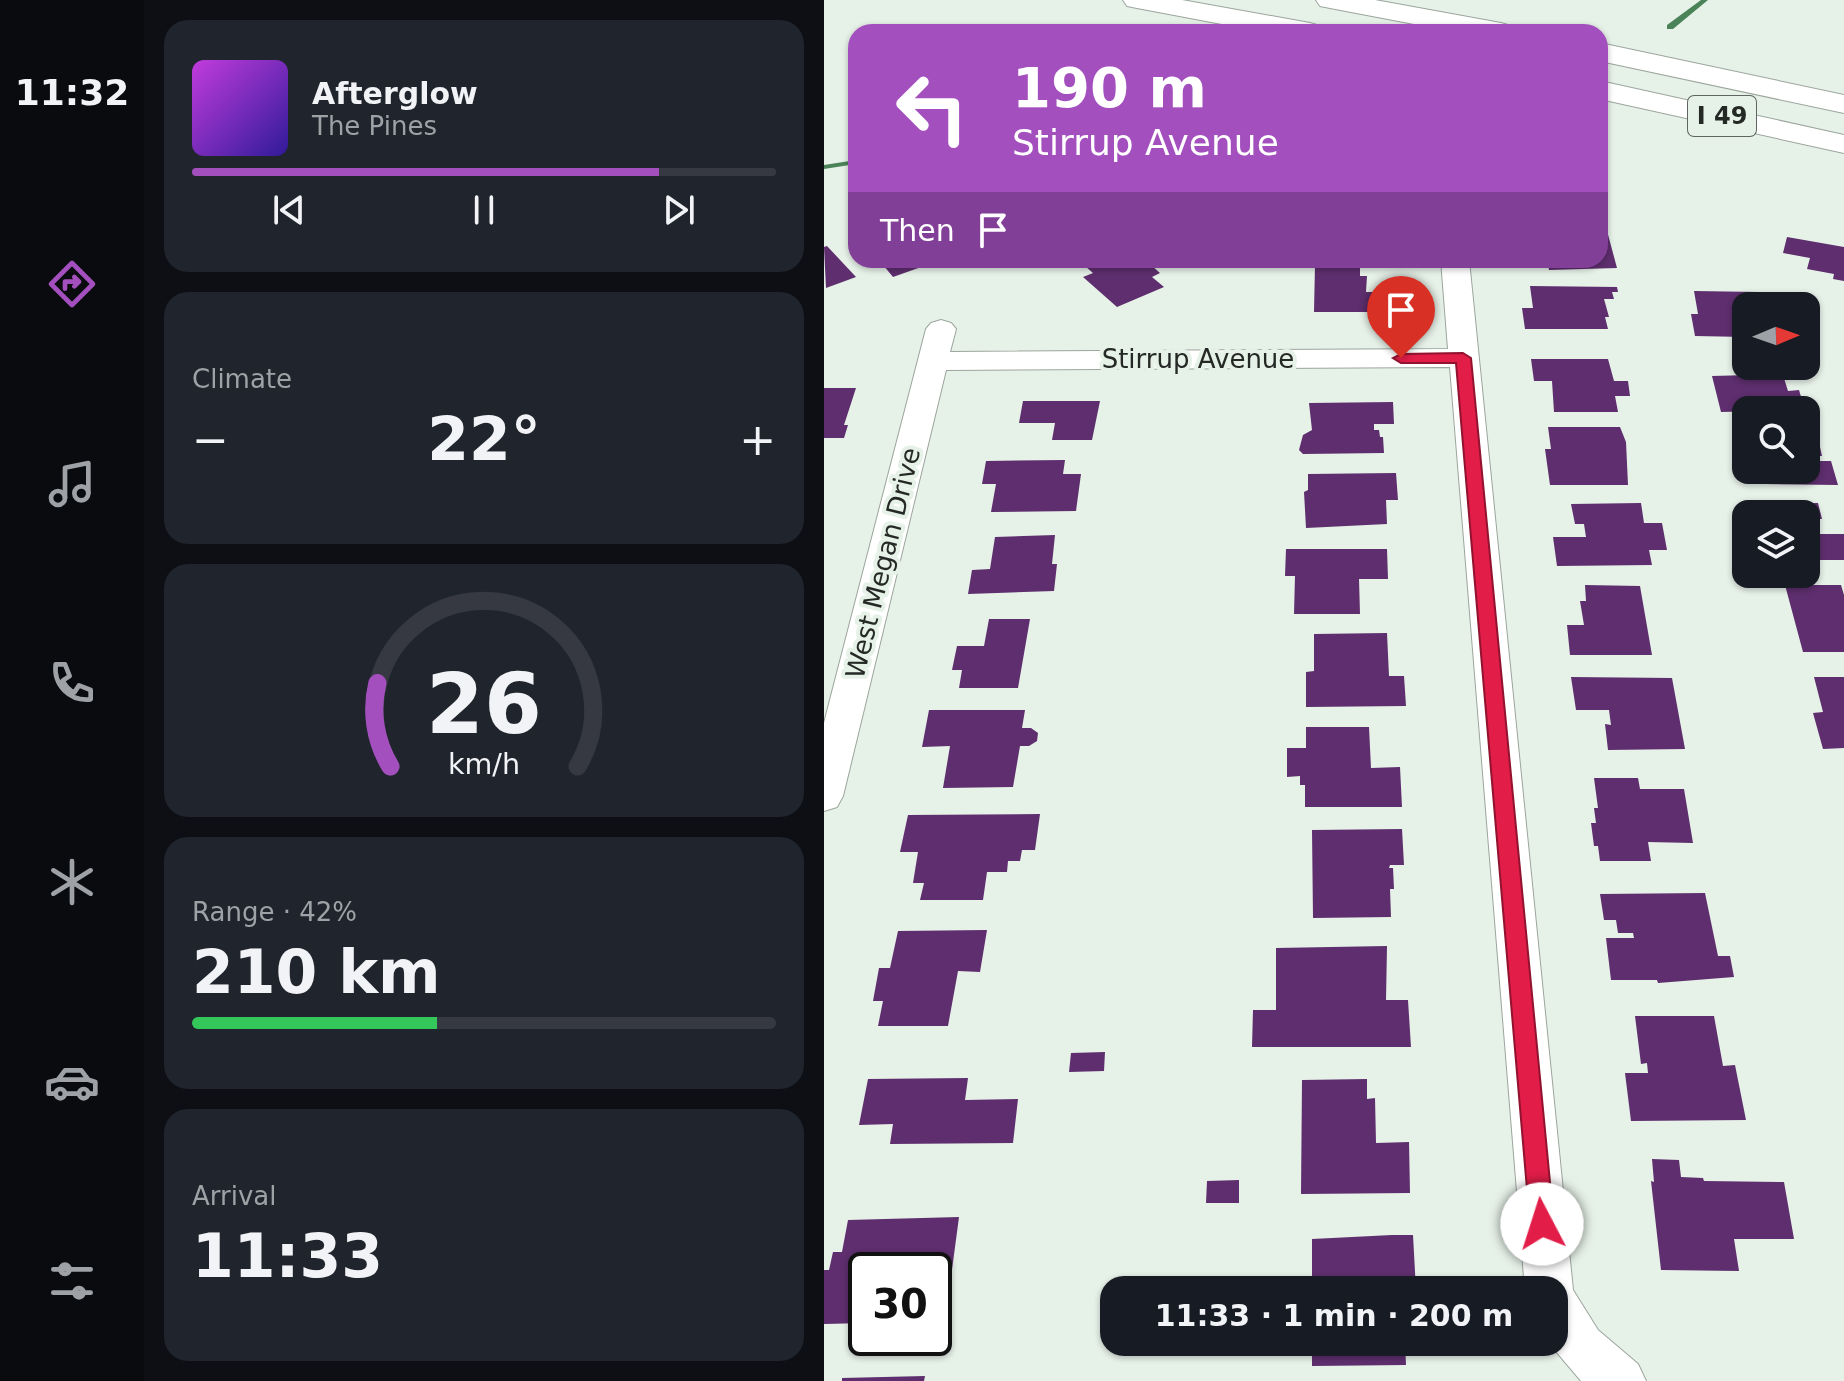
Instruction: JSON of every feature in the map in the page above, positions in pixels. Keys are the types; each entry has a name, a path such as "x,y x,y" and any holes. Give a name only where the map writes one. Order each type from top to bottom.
{"highway":[{"path":"1118,0 1204,12"},
{"path":"1137,0 1268,24"},
{"path":"1330,0 1458,24"},
{"name":"I 49","path":"1608,54 1844,104"},
{"name":"I 49","path":"1608,92 1844,144"}],"street":[{"path":"1456,268 1548,1276"},
{"name":"Stirrup Avenue","path":"937,345 1463,358"},
{"name":"West Megan Drive","path":"824,796 937,345"},
{"path":"1568,1330 1605,1369"}],"building":[{"path":"1608,234 1617,268 1549,270 1608,268"},
{"path":"1787,237 1844,247 1844,281 1833,279 1834,274 1807,269 1810,258 1783,253"},
{"path":"827,246 856,277 826,288 824,247"},
{"path":"886,268 918,268 893,277"},
{"path":"1087,268 1154,268 1160,273 1152,277 1164,287 1117,307 1083,277 1093,273"},
{"path":"1315,268 1360,268 1360,276 1367,276 1366,292 1381,292 1381,312 1314,312"},
{"path":"1530,286 1617,287 1618,292 1612,292 1614,299 1604,299 1609,317 1605,317 1608,329 1525,329 1522,308 1533,308"},
{"path":"1694,291 1759,292 1732,292 1732,337 1695,336 1691,314 1698,314"},
{"path":"1531,359 1608,359 1614,381 1628,381 1630,396 1615,396 1618,412 1554,412 1552,381 1534,381"},
{"path":"1732,375 1732,380 1785,380 1788,391 1799,390 1801,396 1732,396 1732,412 1721,412 1712,376"},
{"path":"824,388 856,388 844,425 848,425 844,438 824,438"},
{"path":"1023,401 1100,401 1092,440 1052,440 1055,423 1019,423"},
{"path":"1393,402 1394,424 1374,424 1374,430 1379,430 1380,437 1383,437 1384,453 1303,454 1299,450 1303,435 1312,430 1309,403"},
{"path":"1548,427 1620,427 1626,442 1628,485 1550,485 1545,449 1551,449"},
{"path":"1065,460 1063,474 1081,474 1076,511 991,512 996,484 982,484 986,461"},
{"path":"1820,461 1831,461 1838,485 1765,484 1820,484"},
{"path":"1396,473 1398,500 1386,500 1387,524 1306,528 1304,492 1308,490 1308,474"},
{"path":"1641,503 1644,523 1662,523 1667,550 1649,550 1652,565 1557,566 1553,537 1586,537 1584,524 1575,524 1571,504"},
{"path":"1820,534 1844,534 1844,560 1820,560"},
{"path":"1055,535 1052,564 1057,564 1054,591 968,594 972,570 990,569 995,537"},
{"path":"1286,549 1387,549 1388,579 1359,579 1360,614 1294,614 1295,576 1285,576"},
{"path":"1585,585 1640,586 1652,655 1570,655 1567,625 1584,625 1580,601 1586,601"},
{"path":"1841,585 1844,595 1844,652 1803,652 1786,588"},
{"path":"989,619 1030,619 1018,688 959,688 962,670 952,670 957,646 984,646"},
{"path":"1387,633 1389,676 1404,676 1406,706 1306,707 1306,672 1314,671 1314,634"},
{"path":"1571,677 1672,678 1685,749 1608,750 1605,724 1611,725 1609,710 1576,710"},
{"path":"1814,677 1844,677 1844,748 1823,749 1813,713 1823,712"},
{"path":"929,710 1025,710 1022,728 1031,728 1038,733 1037,741 1029,746 1020,746 1013,787 943,788 950,746 922,747"},
{"path":"1306,727 1369,727 1371,768 1400,767 1402,807 1305,807 1305,785 1300,785 1300,776 1287,777 1287,748 1306,748"},
{"path":"1594,778 1638,778 1640,789 1684,789 1693,843 1648,842 1651,861 1600,861 1591,823 1596,823 1594,808 1598,808"},
{"path":"1040,814 1035,850 1022,850 1020,861 1008,861 1007,872 987,872 983,900 920,900 924,883 913,883 918,852 900,852 908,815"},
{"path":"1402,829 1404,865 1390,865 1389,868 1393,868 1394,889 1390,889 1391,917 1313,918 1312,830"},
{"path":"1705,893 1718,956 1730,956 1734,977 1658,983 1657,980 1611,980 1606,938 1634,938 1633,933 1618,933 1616,920 1604,920 1600,894"},
{"path":"987,930 980,972 958,971 948,1026 878,1026 883,1001 873,1001 879,968 890,968 898,931"},
{"path":"1387,946 1386,1000 1408,1000 1411,1047 1252,1047 1253,1010 1276,1010 1276,948"},
{"path":"1635,1016 1714,1016 1723,1066 1735,1065 1746,1120 1631,1121 1625,1073 1648,1073 1647,1063 1641,1064"},
{"path":"1105,1052 1104,1071 1069,1072 1071,1053"},
{"path":"968,1078 965,1100 1018,1099 1013,1143 890,1144 893,1124 859,1125 868,1079"},
{"path":"1367,1079 1367,1099 1375,1098 1376,1143 1409,1142 1410,1193 1301,1194 1302,1080"},
{"path":"1652,1159 1679,1160 1681,1177 1703,1178 1704,1181 1784,1182 1794,1239 1734,1239 1739,1271 1661,1270 1651,1181 1654,1182"},
{"path":"1239,1180 1239,1203 1206,1203 1207,1181"},
{"path":"959,1217 952,1270 952,1252 848,1252 848,1323 824,1324 824,1270 829,1270 833,1252 842,1252 848,1220"},
{"path":"1413,1235 1415,1276 1312,1276 1312,1239"},
{"path":"1312,1356 1406,1356 1406,1365 1312,1366"},
{"path":"925,1376 924,1381 842,1381 842,1378"}],"waterway":[{"path":"1670,27 1705,0"},
{"path":"824,167 848,163"}],"route":[{"path":"1401,358 1463,358 1542,1224"}]}
